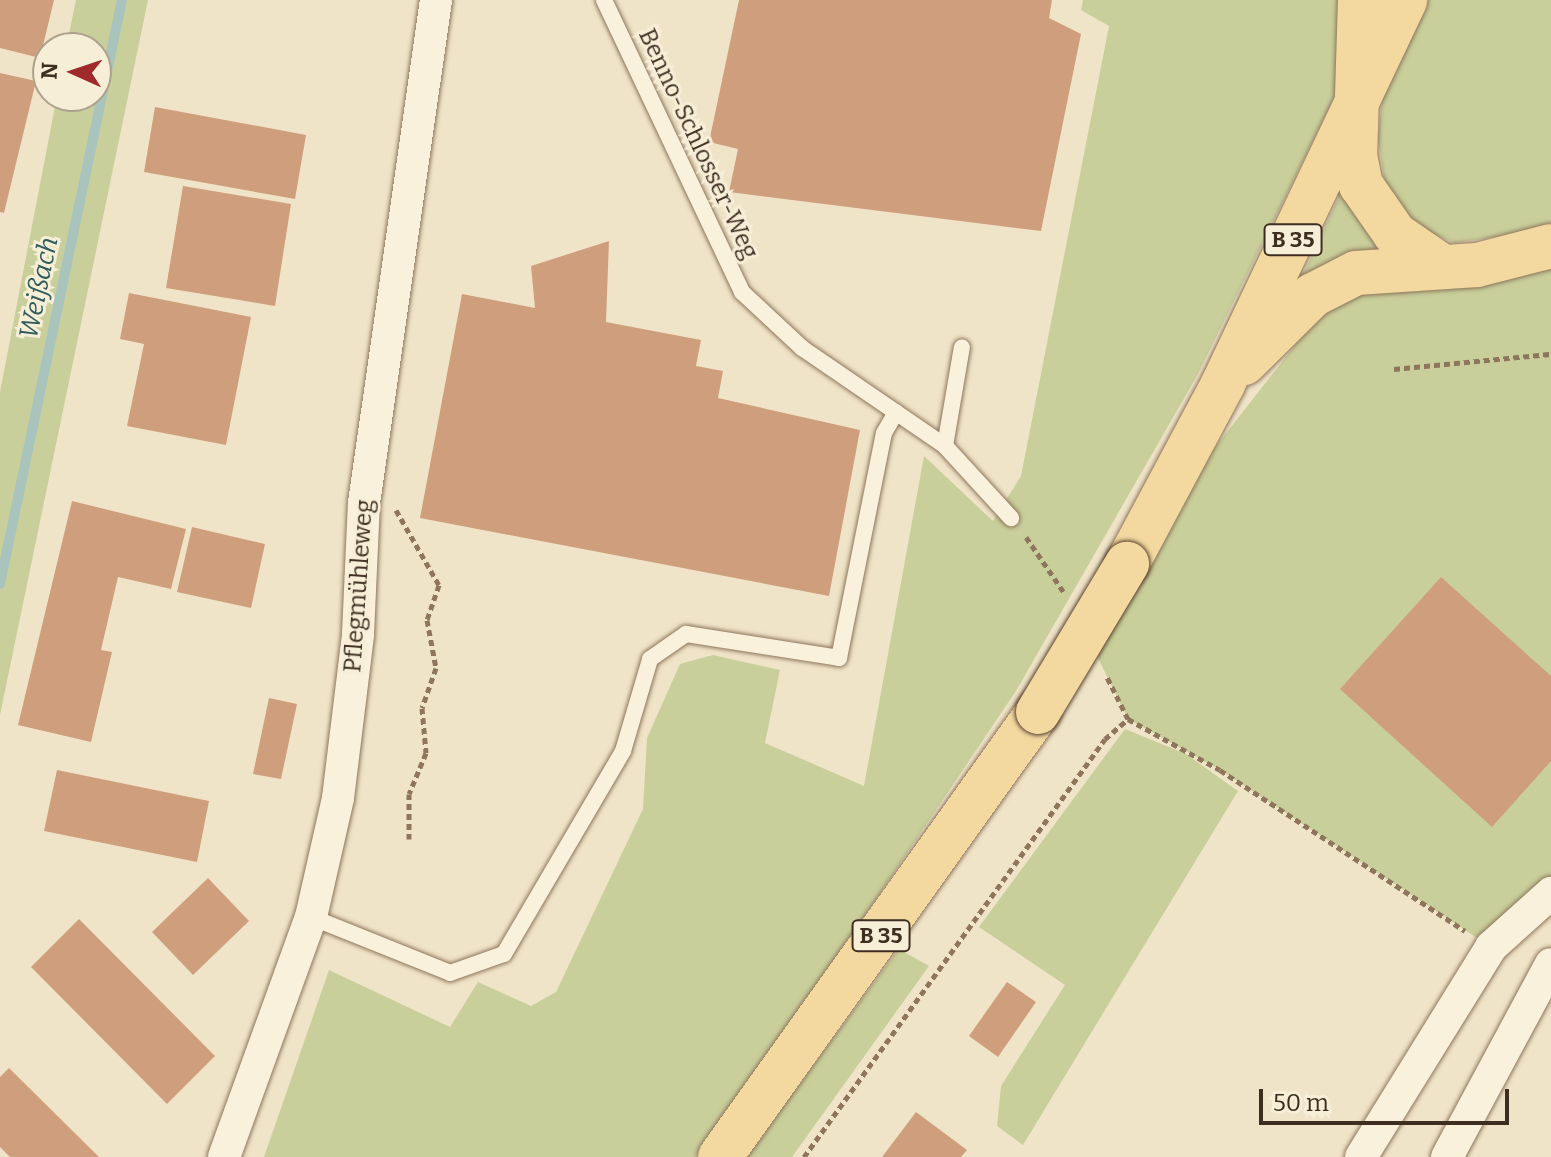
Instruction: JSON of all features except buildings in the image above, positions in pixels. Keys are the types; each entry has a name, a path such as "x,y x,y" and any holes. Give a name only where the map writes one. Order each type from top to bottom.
{"main road":[{"path":"1360,0 1362,97 1355,155 1361,185 1395,234 1437,263"},
{"name":"B 35","path":"720,1157 1038,712 1127,564 1223,384 1362,97 1405,0"},
{"path":"1223,384 1313,295 1356,273 1437,263 1477,265 1551,246"}],"street":[{"name":"Pflegmühleweg","path":"224,1157 311,917 338,798 358,634 364,503 436,0"},
{"path":"1361,1157 1491,947 1551,893"},
{"path":"1447,1157 1551,964"}],"lane":[{"name":"Benno-Schlosser-Weg","path":"604,0 742,292 802,348 945,446 1011,518"},
{"path":"945,446 962,347"},
{"path":"311,917 450,973 504,954 623,751 650,659 686,634 839,658 884,433 896,412"}],"path":[{"path":"1394,369 1551,354"},
{"path":"364,503 397,511 439,585 427,620 436,668 422,708 426,753 409,794 409,839"},
{"path":"1128,719 1233,778 1491,947"}],"green space":[{"path":"76,0 148,0 0,715 0,392 54,112 112,112 112,32 69,32"},
{"path":"1083,0 1343,0 1335,96 1198,374 1016,691 773,1052 695,1157 264,1157 329,970 450,1027 478,982 531,1006 556,992 643,809 647,738 680,664 713,655 780,670 765,743 864,786 924,456 993,521 1021,476 1109,26 1081,10"},
{"path":"1427,0 1551,0 1551,228 1455,243 1405,222 1386,191 1378,138 1383,93"},
{"path":"1345,184 1395,252 1293,296"},
{"path":"1551,267 1551,893 1491,947 1220,770 1128,719 1098,658 1116,603 1202,464 1321,312 1373,288"},
{"path":"1125,729 1186,754 1238,791 1023,1145 997,1126 1001,1086 1065,985 979,927"},
{"path":"899,949 929,966 792,1157 746,1157"}],"waterway":[{"name":"Weißach","path":"0,584 122,0"}]}
